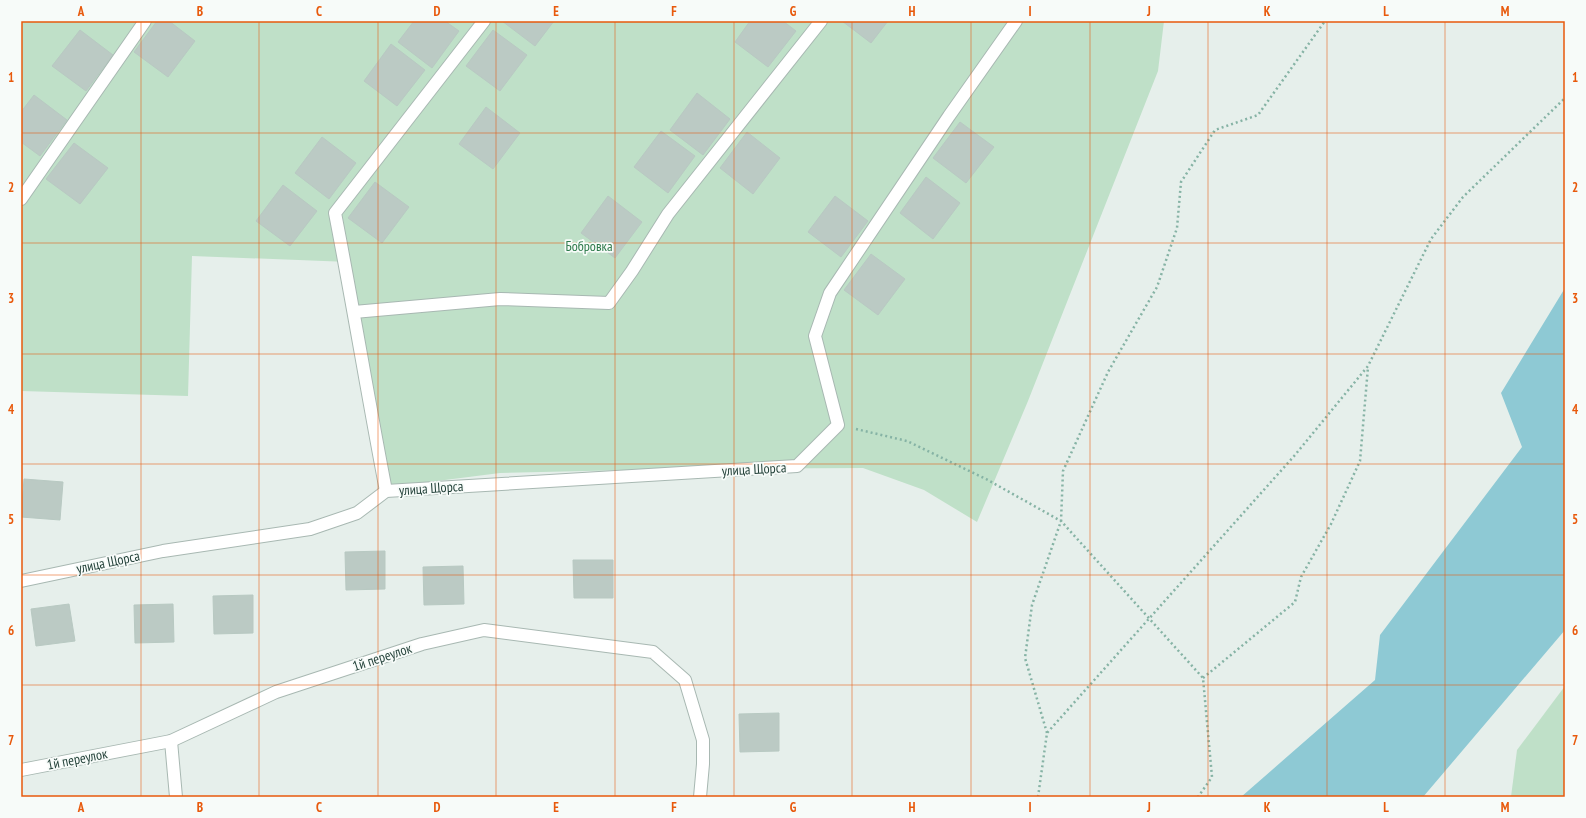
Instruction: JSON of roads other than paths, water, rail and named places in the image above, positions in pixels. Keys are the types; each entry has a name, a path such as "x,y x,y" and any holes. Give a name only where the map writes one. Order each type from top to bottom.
{"street":[{"path":"21,199 145,21"},
{"path":"386,491 335,212 484,21"},
{"path":"354,312 500,299 609,303 632,271 668,214 821,21"},
{"name":"улица Щорса","path":"21,581 163,551 310,529 357,513 386,491 796,466 838,425 815,336 830,293 949,116 1016,21"},
{"name":"1й переулок","path":"21,770 171,741 276,692 422,644 484,630 653,652 685,680 702,740 703,764 700,797"},
{"path":"171,741 176,797"}],"water":[{"path":"1565,288 1565,630 1423,797 1241,797 1375,680 1380,635 1522,447 1501,393"}],"park label":[{"name":"Бобровка","path":"589,246"}]}
